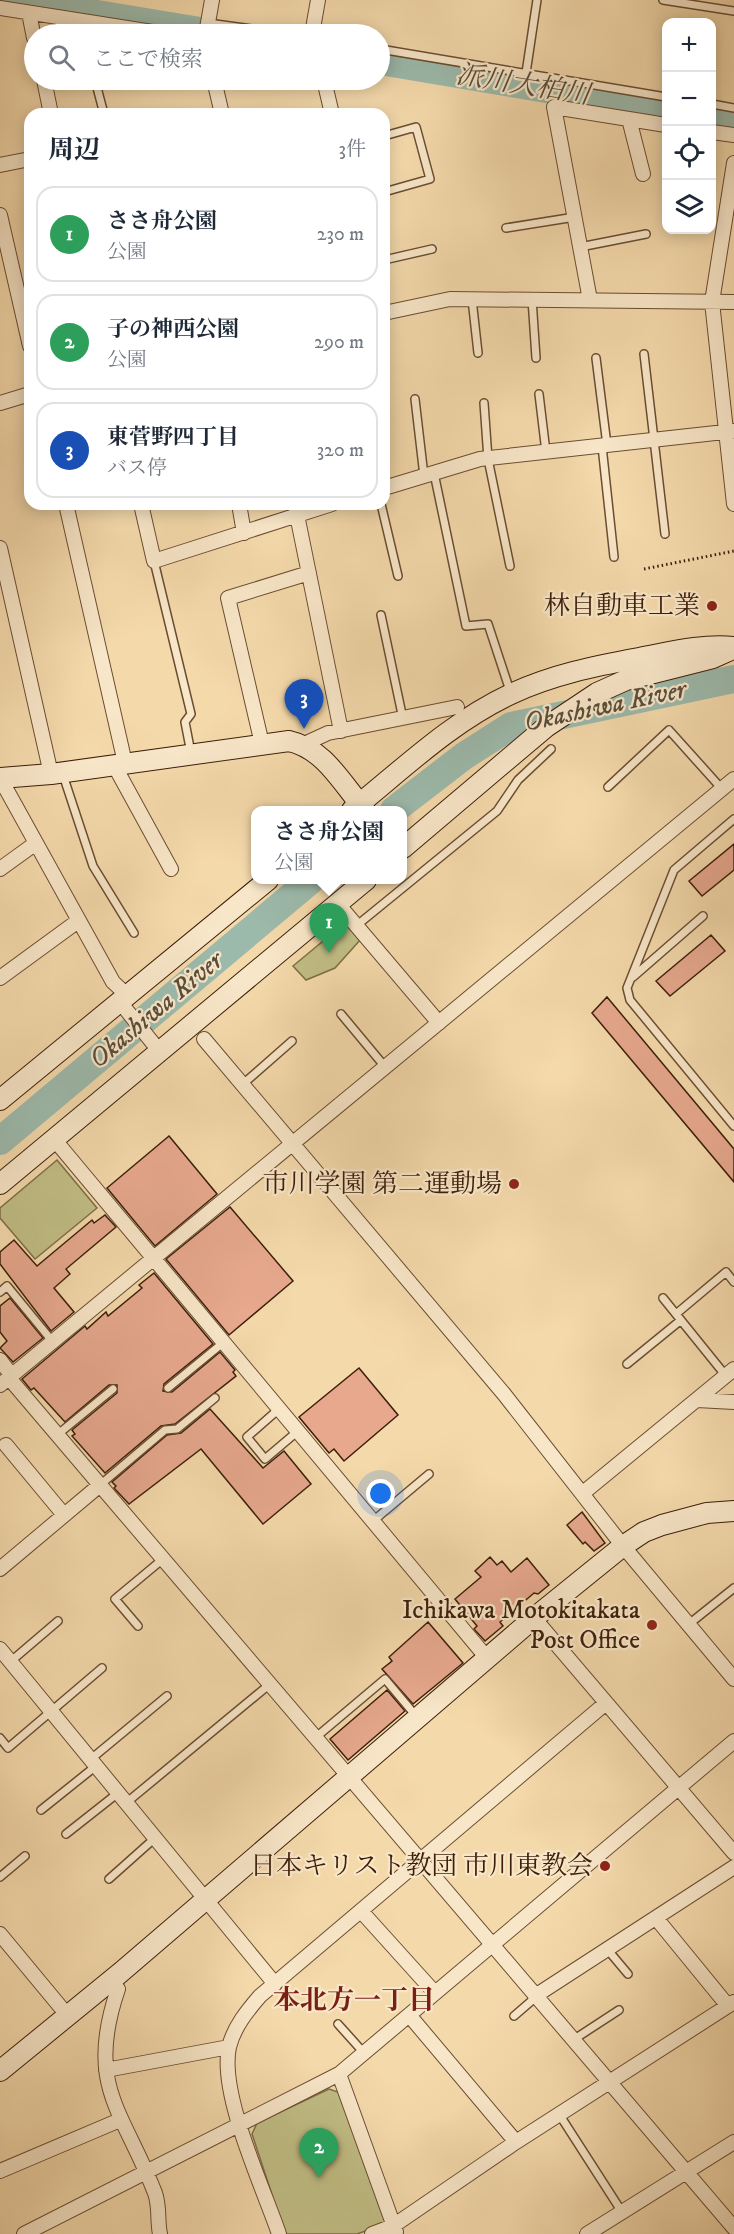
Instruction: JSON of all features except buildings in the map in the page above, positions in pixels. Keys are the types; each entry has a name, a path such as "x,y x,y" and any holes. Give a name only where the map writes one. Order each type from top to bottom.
{"street":[{"path":"208,24 212,0"},
{"path":"314,24 318,0"},
{"path":"0,8 69,24"},
{"path":"29,13 31,24"},
{"path":"46,90 50,108"},
{"path":"216,90 221,108"},
{"path":"326,90 331,108"},
{"path":"590,300 554,108 662,124"},
{"path":"629,119 643,174"},
{"path":"716,133 734,135"},
{"path":"0,165 24,160"},
{"path":"734,163 730,210 712,302 729,431 734,504"},
{"path":"0,215 24,320"},
{"path":"390,312 450,299 734,302"},
{"path":"0,403 24,396"},
{"path":"390,486 488,459 729,431"},
{"path":"67,510 119,764 171,869"},
{"path":"142,510 154,561 313,510"},
{"path":"240,510 244,533"},
{"path":"297,515 341,731"},
{"path":"0,548 57,774"},
{"path":"262,744 228,598 309,573"},
{"path":"361,806 452,729 511,693 564,674 603,665 708,645 734,648"},
{"path":"407,844 546,727 597,693 626,680 666,668 713,658 734,648"},
{"path":"304,744 328,733 457,707"},
{"path":"160,1052 113,982 0,778 57,774 191,753 289,741 304,744 331,767 358,806"},
{"path":"5,1382 734,779"},
{"path":"0,869 36,843"},
{"path":"0,1100 262,884"},
{"path":"0,1184 360,884"},
{"path":"338,904 439,1023"},
{"path":"0,978 78,921"},
{"path":"204,1039 504,1394 623,1546 734,1679"},
{"path":"54,1139 487,1658"},
{"path":"0,1360 9,1371 5,1382"},
{"path":"583,1493 730,1372"},
{"path":"5,1382 57,1435 734,2228"},
{"path":"697,1400 734,1402"},
{"path":"6,1445 64,1515"},
{"path":"0,1569 100,1485"},
{"path":"0,2071 111,1981 534,1617 623,1546 644,1532 662,1525 707,1513 734,1511"},
{"path":"534,1617 734,1853"},
{"path":"3,1654 275,1984"},
{"path":"279,2234 228,2083 230,2047 242,2016 275,1984 606,1703"},
{"path":"24,2234 144,2171 339,2074 680,1789 734,1741"},
{"path":"535,1996 734,1868"},
{"path":"362,1911 435,1993"},
{"path":"372,2234 395,2230 516,2142 731,2004 656,1918"},
{"path":"0,1934 68,2016"},
{"path":"111,1981 118,1989 106,2031 106,2070 112,2103 158,2206 160,2234"},
{"path":"409,2015 516,2142"},
{"path":"106,2070 230,2047"},
{"path":"339,2074 395,2230"},
{"path":"0,2171 120,2120"},
{"path":"586,2234 734,2142"}],"lane":[{"path":"526,73 537,0"},
{"path":"663,0 734,11"},
{"path":"390,51 662,96"},
{"path":"98,90 102,108"},
{"path":"716,105 734,108"},
{"path":"390,134 416,127 430,179 390,190"},
{"path":"506,228 575,217"},
{"path":"580,247 646,234"},
{"path":"390,259 432,249"},
{"path":"472,299 478,353"},
{"path":"532,299 536,358"},
{"path":"644,354 665,534"},
{"path":"596,358 614,557"},
{"path":"539,394 546,452"},
{"path":"415,399 429,474 466,626 488,624 511,693"},
{"path":"484,403 488,459 510,566"},
{"path":"382,510 398,576"},
{"path":"154,561 190,714 185,722 191,753"},
{"path":"381,615 403,719"},
{"path":"608,787 669,730 722,789"},
{"path":"356,926 497,811 518,780 551,749"},
{"path":"57,774 93,866 134,933"},
{"path":"734,819 674,870 627,988 630,1000 734,1126"},
{"path":"631,979 703,916"},
{"path":"341,1014 386,1068"},
{"path":"243,1084 292,1041"},
{"path":"627,1364 726,1272 734,1282"},
{"path":"0,1292 7,1286 53,1342"},
{"path":"663,1298 730,1372"},
{"path":"168,1388 224,1341"},
{"path":"57,1435 113,1389"},
{"path":"100,1485 165,1430 177,1429 215,1398"},
{"path":"280,1408 247,1437 265,1459 298,1431"},
{"path":"373,1521 429,1474"},
{"path":"138,1626 115,1599 163,1559"},
{"path":"689,1624 734,1588"},
{"path":"3,1654 58,1621"},
{"path":"0,1738 8,1748 102,1668"},
{"path":"315,1737 385,1679 418,1718"},
{"path":"66,1834 122,1798 270,1684"},
{"path":"41,1810 167,1696"},
{"path":"109,1879 155,1839"},
{"path":"0,1877 25,1856"},
{"path":"607,1949 628,1974"},
{"path":"514,2016 535,1996"},
{"path":"573,2040 619,2010"},
{"path":"338,2024 364,2053"},
{"path":"560,2114 622,2212"}],"path":[{"path":"644,569 734,550"}],"shaded area":[{"path":"346,922 361,939 335,968 306,980 293,966"},
{"path":"57,1160 97,1208 35,1259 0,1218 0,1208"},
{"path":"329,2089 338,2092 388,2223 357,2234 285,2234 252,2134 257,2123"}],"waterway":[{"name":"派川大柏川","path":"12,0 157,24"},
{"name":"派川大柏川","path":"390,63 662,108"},
{"name":"派川大柏川","path":"716,117 734,120"},
{"name":"Okashiwa River","path":"399,806 464,756 511,726 734,679"},
{"name":"Okashiwa River","path":"0,1141 306,884"}],"place":[{"name":"林自動車工業","path":"712,606"},
{"name":"東菅野四丁目","path":"304,729"},
{"name":"ささ舟公園","path":"329,953"},
{"name":"市川学園 第二運動場","path":"514,1184"},
{"name":"Ichikawa Motokitakata Post Office","path":"652,1625"},
{"name":"日本キリスト教団 市川東教会","path":"605,1866"},
{"name":"子の神西公園","path":"319,2178"}],"district":[{"name":"本北方一丁目","path":"354,2001"}]}
